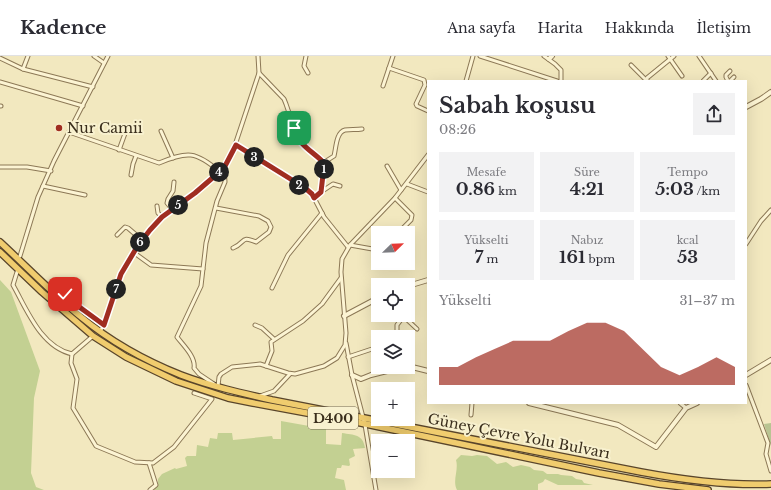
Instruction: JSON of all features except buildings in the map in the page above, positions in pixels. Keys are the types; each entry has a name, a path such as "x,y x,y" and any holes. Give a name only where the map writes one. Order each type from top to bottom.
{"highway":[{"name":"Güney Çevre Yolu Bulvarı","path":"0,242 53,292 100,331 126,348 155,363 181,375 218,387 259,397 679,479 720,484 771,484"},
{"name":"Güney Çevre Yolu Bulvarı","path":"0,252 42,292 93,336 126,357 176,381 253,404 606,474 659,484 708,490"}],"street":[{"path":"23,69 28,56"},
{"path":"94,56 104,63"},
{"path":"20,256 43,186 108,56"},
{"path":"100,331 104,325 121,274 133,252 142,240 162,217 195,193 224,168 236,145 259,73 258,56"},
{"path":"306,56 304,66 308,73"},
{"path":"383,86 393,56"},
{"path":"466,80 473,56"},
{"path":"480,56 553,80"},
{"path":"544,56 551,58 561,70 561,80"},
{"path":"631,65 647,80 669,57 674,56"},
{"path":"699,56 715,80"},
{"path":"669,57 682,76"},
{"path":"0,58 23,69 93,87"},
{"path":"389,68 420,78 425,82 416,104 418,107 427,112"},
{"path":"728,80 726,75 730,71"},
{"path":"259,73 284,99 298,139 323,163 324,166 321,192"},
{"path":"704,80 711,74"},
{"path":"0,82 83,106"},
{"path":"747,106 771,92"},
{"path":"119,150 128,128"},
{"path":"323,163 334,156 338,137 342,132 345,130 362,129"},
{"path":"161,131 172,158"},
{"path":"69,132 159,163 181,155 189,155 209,163 220,172"},
{"path":"236,145 305,188 312,194 324,217 349,246 371,249"},
{"path":"131,175 136,156"},
{"path":"376,490 365,425 352,375 345,339 341,262 349,246 395,198 427,156"},
{"path":"387,166 401,190"},
{"path":"0,167 27,167 51,171"},
{"path":"224,168 225,182 217,202 206,243 201,286 177,337 195,364 194,368 218,387 219,377 221,374 232,367 257,364 290,374 298,374 324,366 333,361 343,349 345,339"},
{"path":"172,210 167,203 173,191 174,182"},
{"path":"314,198 333,184 340,186"},
{"path":"407,184 427,192"},
{"path":"43,186 85,194"},
{"path":"395,198 412,215 404,226"},
{"path":"157,206 158,214 162,217"},
{"path":"216,208 259,216 268,221 271,227 269,232 256,242 246,239 233,248"},
{"path":"747,242 761,221 771,210"},
{"path":"272,288 288,255 322,213"},
{"path":"117,236 125,227 142,240"},
{"path":"133,252 151,265 203,269"},
{"path":"17,272 13,285 40,332 62,352 72,354"},
{"path":"266,366 272,352 271,342 303,321 322,304 341,278"},
{"path":"415,284 427,280"},
{"path":"63,290 65,294 78,306 104,325"},
{"path":"344,316 371,302"},
{"path":"409,322 417,329"},
{"path":"255,325 262,328 274,339"},
{"path":"93,336 72,354 71,363 77,380 73,408 96,446 136,462 153,463 174,447 212,398 194,393"},
{"path":"348,357 371,349"},
{"path":"747,374 771,360"},
{"path":"415,368 427,371"},
{"path":"259,397 274,392 290,374"},
{"path":"352,375 361,379 375,374"},
{"path":"747,388 768,443 766,454 771,471"},
{"path":"471,415 472,404"},
{"path":"533,404 618,425 656,447 686,408 695,404"},
{"path":"681,404 686,408"},
{"path":"149,463 156,485 150,490"}],"green space":[{"path":"0,280 11,292 40,371 34,398 31,473 36,487 44,490 0,490"},
{"path":"281,421 326,429 326,444 341,445 342,433 357,436 362,440 365,448 353,449 355,456 349,459 350,465 342,465 341,468 337,468 335,478 344,480 346,490 154,490 158,483 158,479 162,474 175,468 187,466 185,458 187,456 196,456 197,445 208,447 210,438 217,439 218,433 232,433 233,440 272,436 273,439 281,439"},
{"path":"771,423 771,446 764,424"},
{"path":"461,455 487,456 497,464 506,462 513,467 521,465 530,467 534,470 543,471 547,474 572,476 576,479 582,480 584,483 593,485 558,485 545,479 543,482 538,484 538,490 457,490 455,483 457,468 456,460"}],"place":[{"name":"Nur Camii","path":"59,128"}],"route":[{"path":"65,294 78,306 104,325 121,274 133,252 162,217 195,193 224,168 236,145 305,188 314,198 317,196 321,192 324,166 323,162 302,144 298,139 294,128"}]}
